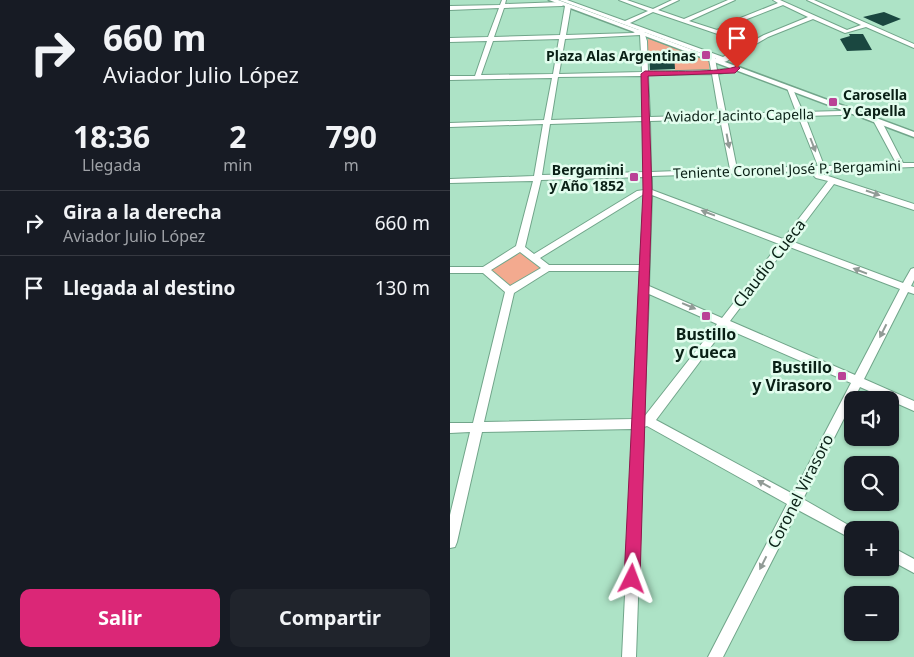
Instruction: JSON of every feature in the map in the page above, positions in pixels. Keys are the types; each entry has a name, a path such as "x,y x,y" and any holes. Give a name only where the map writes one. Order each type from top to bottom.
{"street":[{"path":"552,0 626,23 737,68 914,135"},
{"path":"623,0 752,44"},
{"path":"626,23 676,0"},
{"path":"684,22 732,0"},
{"path":"776,0 847,32 866,25"},
{"path":"810,0 914,46"},
{"path":"477,78 504,3"},
{"path":"450,8 504,3 564,3 640,33 718,60 788,26 812,17"},
{"path":"450,270 485,270 520,248 537,178 557,76 563,38 564,3"},
{"path":"717,33 740,20 783,4"},
{"path":"450,40 632,36 640,33"},
{"path":"628,657 644,423 639,406 648,174 644,41 640,33"},
{"path":"718,60 714,72 734,171"},
{"path":"450,78 714,72 735,70 737,68"},
{"path":"790,88 820,164 817,174 914,207"},
{"name":"Aviador Jacinto Capella","path":"450,125 842,113 847,110"},
{"path":"878,122 901,166"},
{"name":"Teniente Coronel José P. Bergamini","path":"450,181 914,165"},
{"name":"Claudio Cueca","path":"644,423 657,409 833,180"},
{"path":"533,258 640,193 648,191 910,290"},
{"path":"520,248 547,268"},
{"path":"450,542 510,292 547,268 643,268"},
{"path":"485,270 510,292"},
{"name":"Coronel Virasoro","path":"715,657 858,380 910,290 914,272"},
{"path":"644,288 724,321 914,406"},
{"path":"639,406 647,411 657,409"},
{"path":"450,428 644,423 844,528"},
{"path":"899,558 914,566"}],"shaded area":[{"path":"648,38 710,61 709,71 675,71 673,54 648,54"},
{"path":"520,252 540,268 510,287 490,269"}],"building":[{"path":"884,12 901,19 883,26 863,17"},
{"path":"849,34 863,34 872,50 847,51 840,39 850,36"},
{"path":"649,54 674,54 675,69 650,70"}],"place":[{"name":"Plaza Alas Argentinas","path":"706,55"},
{"name":"Carosella y Capella","path":"833,102"},
{"name":"Bergamini y Año 1852","path":"634,177"},
{"name":"Bustillo y Cueca","path":"706,316"},
{"name":"Bustillo y Virasoro","path":"842,376"}],"route":[{"path":"632,579 644,288 643,268 648,191 645,74 714,72 735,70 737,68"}]}
